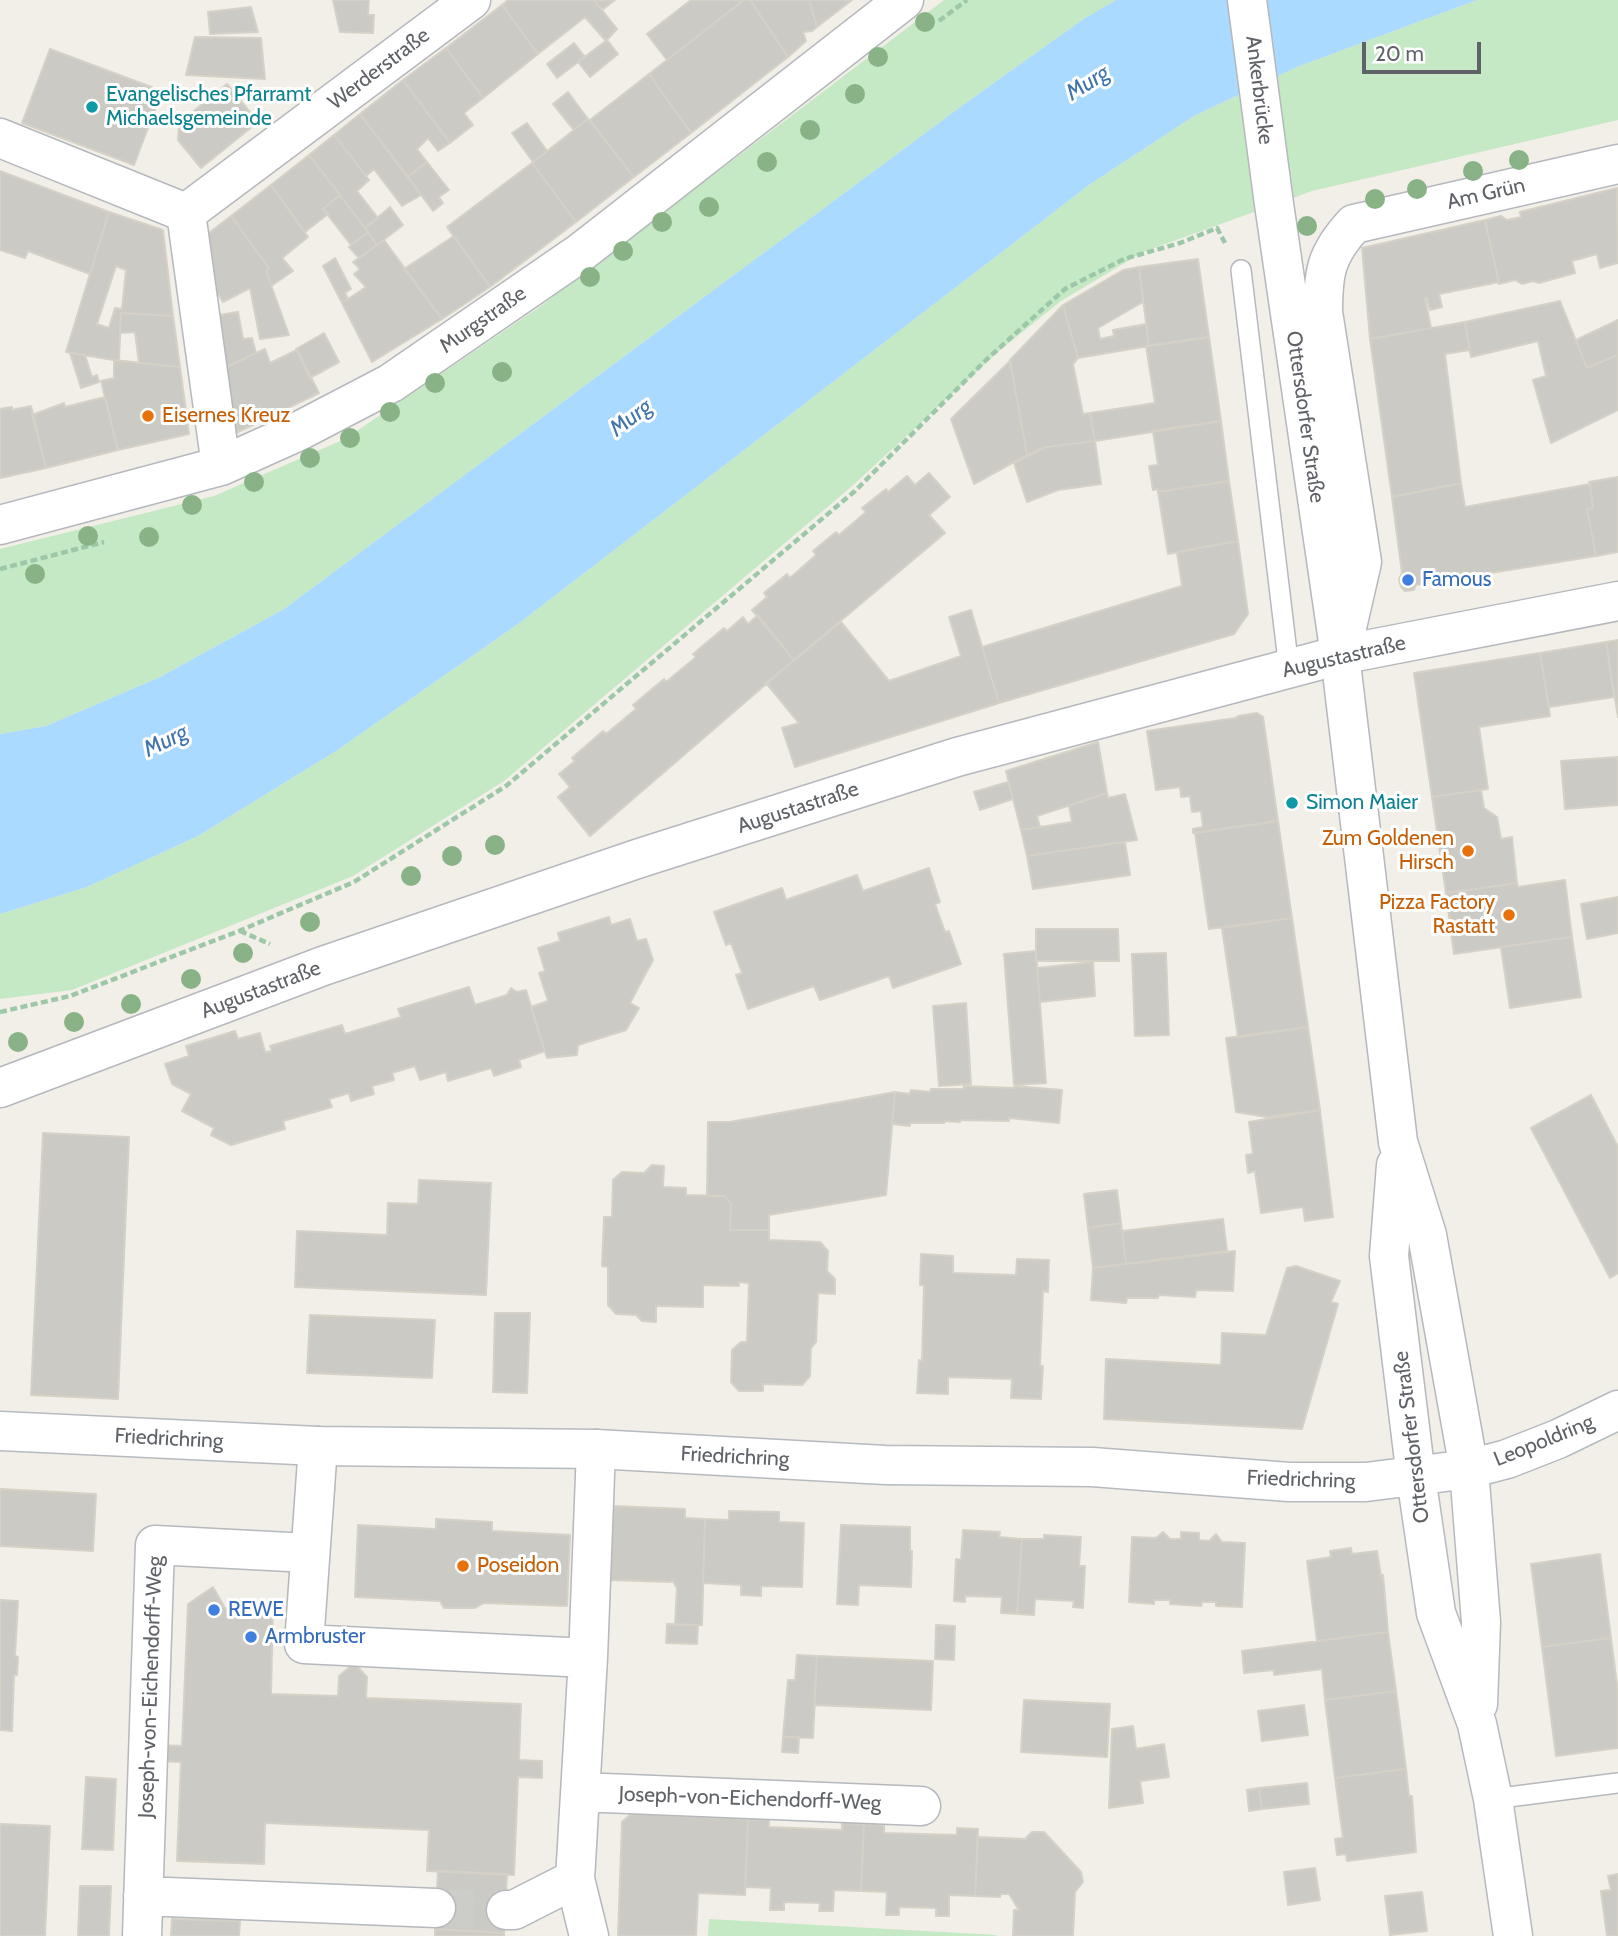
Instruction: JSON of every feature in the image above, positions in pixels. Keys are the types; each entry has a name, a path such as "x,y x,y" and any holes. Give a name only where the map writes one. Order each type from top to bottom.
{"street":[{"name":"Werderstraße","path":"186,213 471,0"},
{"name":"Murgstraße","path":"0,526 221,466 391,383 580,253 904,0"},
{"name":"Ankerbrücke","path":"1247,0 1271,180"},
{"path":"0,138 186,213 221,466"},
{"name":"Am Grün","path":"1354,224 1618,164"},
{"name":"Ottersdorfer Straße","path":"1271,180 1340,655 1398,1142 1427,1235 1469,1469 1481,1622 1477,1724"},
{"name":"Ottersdorfer Straße","path":"1340,655 1362,562 1323,312 1323,285 1329,259 1337,242 1354,224"},
{"name":"Augustastraße","path":"0,1088 323,966 667,850 957,757 1340,655 1618,601"},
{"name":"Ottersdorfer Straße","path":"1398,1142 1389,1256 1416,1477 1436,1613 1477,1724 1493,1799 1513,1936"},
{"name":"Leopoldring","path":"1469,1469 1507,1459 1546,1444 1618,1410"},
{"name":"Friedrichring","path":"0,1432 318,1447 596,1449 885,1465 1092,1467 1289,1482 1366,1482 1469,1469"},
{"path":"318,1447 304,1644 588,1658"},
{"path":"589,1936 575,1879 588,1658 596,1449"},
{"name":"Joseph-von-Eichendorff-Weg","path":"142,1936 155,1545 309,1553"},
{"name":"Joseph-von-Eichendorff-Weg","path":"580,1792 921,1805"},
{"path":"506,1910 514,1910 575,1879"},
{"path":"143,1896 436,1908"}],"lane":[{"path":"1241,270 1289,669"},
{"path":"1493,1799 1618,1783"}],"path":[{"path":"0,1012 70,996 239,931 354,882 506,786 856,491 986,360 1065,289 1124,258 1180,243 1217,228 1241,270"}],"green space":[{"path":"944,0 1116,0 1085,18 963,105 284,609 160,677 46,726 0,734 0,549 214,496 345,439 538,308"},
{"path":"1477,0 1618,0 1618,120 1312,191 1143,252 1061,301 1000,350 851,487 504,781 353,876 72,990 0,999 0,914 87,887 198,836 336,751 518,624 1089,185 1194,116 1297,67"},
{"path":"709,1919 996,1935 996,1936 708,1936"}],"water":[{"name":"Murg","path":"1116,0 1477,0 1297,67 1194,116 1089,185 518,624 336,751 198,836 87,887 0,914 0,734 46,726 160,677 284,609 963,105 1085,18"}],"building":[{"path":"333,0 369,0 368,15 374,15 373,33 340,32"},
{"path":"508,0 594,0 617,29 606,41 585,17 538,54 502,5"},
{"path":"594,0 615,0 602,10"},
{"path":"691,0 744,0 667,60 647,34"},
{"path":"744,0 750,0 788,57 691,133 649,74"},
{"path":"750,0 809,0 817,27 803,32 806,41 788,57"},
{"path":"809,0 852,0 817,27"},
{"path":"502,5 538,54 483,98 446,48"},
{"path":"251,7 258,32 210,34 208,12"},
{"path":"195,37 261,38 265,79 186,75"},
{"path":"607,40 618,54 590,77 578,62"},
{"path":"574,43 585,57 557,78 547,64"},
{"path":"446,48 483,98 464,113 473,125 450,143 403,80"},
{"name":"Evangelisches Pfarramt Michaelsgemeinde","path":"50,49 162,91 134,165 22,123"},
{"path":"649,74 691,133 634,177 590,120"},
{"path":"403,80 450,143 438,151 428,138 417,149 427,162 408,177 360,114"},
{"path":"227,84 258,122 201,168 178,140 179,123"},
{"path":"568,92 588,119 574,130 553,104"},
{"path":"360,114 421,195 402,206 374,169 366,176 334,135"},
{"path":"588,119 634,177 576,222 532,163"},
{"path":"527,123 547,151 533,162 512,133"},
{"path":"334,135 369,180 357,191 378,218 365,228 309,155"},
{"path":"309,155 340,195 323,209 328,214 305,232 271,185"},
{"path":"427,162 449,190 439,197 443,203 433,211 408,177"},
{"path":"532,163 576,222 490,287 447,227"},
{"path":"0,171 109,212 90,274 28,251 25,258 0,250"},
{"path":"271,185 308,237 282,258 293,271 271,286 266,271 269,268 231,216"},
{"path":"1617,188 1618,263 1600,268 1597,254 1572,261 1575,273 1539,283 1533,281 1522,284 1515,280 1499,284 1485,220 1501,216 1507,220 1521,217 1520,212"},
{"path":"340,195 368,232 351,245 323,209"},
{"path":"390,207 403,225 377,245 365,228"},
{"path":"109,212 163,230 173,316 121,313 119,361 66,352","holes":["116,266 126,270 122,309 115,308 109,328 97,324"]},
{"path":"231,216 269,268 266,271 289,335 260,339 250,288 223,302 219,295 209,299 201,239"},
{"path":"1485,220 1499,282 1439,294 1442,307 1430,310 1425,298 1431,328 1370,339 1362,248"},
{"path":"368,232 377,245 359,258 349,247"},
{"path":"454,236 490,287 442,319 404,269"},
{"path":"384,240 442,319 372,362 342,303 366,287 354,274 360,269 353,262"},
{"path":"335,258 351,289 345,293 348,299 342,303 323,266"},
{"path":"1198,259 1209,337 1149,346 1139,267"},
{"path":"1139,267 1143,302 1098,328 1100,339 1114,336 1113,330 1146,324 1149,346 1078,358 1063,305 1123,270"},
{"path":"1560,301 1587,368 1618,355 1618,410 1551,443 1533,380 1546,376 1538,341 1471,357 1465,322"},
{"path":"1063,305 1078,358 1073,364 1083,414 1090,413 1095,441 1046,447 1027,455 1010,360"},
{"path":"238,312 243,339 252,338 256,353 222,369 213,316"},
{"path":"121,313 173,316 180,367 139,363 135,332 120,333"},
{"path":"1618,320 1618,355 1587,368 1576,340"},
{"path":"1465,322 1470,350 1445,354 1461,483 1392,497 1370,339"},
{"path":"324,333 339,362 310,378 296,349"},
{"path":"1209,337 1221,421 1095,441 1090,413 1155,403 1146,346"},
{"path":"265,349 270,363 297,350 319,393 236,433 222,369"},
{"path":"70,353 85,355 92,377 97,375 99,382 81,388"},
{"name":"Eisernes Kreuz","path":"114,360 180,367 189,434 118,450 101,381 114,378"},
{"path":"1010,361 1027,455 974,484 951,419"},
{"path":"105,397 118,450 46,468 32,415 64,403 65,407"},
{"path":"31,406 46,468 0,478 0,409 12,407 12,410"},
{"path":"1221,421 1229,481 1158,492 1158,489 1153,490 1149,466 1158,465 1153,431"},
{"path":"1095,441 1101,484 1058,490 1027,502 1014,463 1046,447"},
{"path":"929,473 950,497 929,515 945,533 794,660 752,610 767,597 764,593 787,574 790,578 816,555 813,551 836,532 839,535 866,512 862,508 886,489 888,492 907,476 915,485"},
{"path":"1618,477 1618,552 1596,556 1587,509 1593,508 1589,482"},
{"path":"1229,481 1238,541 1168,554 1158,492"},
{"path":"1461,483 1465,507 1590,484 1593,508 1587,509 1596,556 1416,585 1414,590 1405,591 1399,579 1402,573 1392,497"},
{"path":"1238,541 1248,614 1234,634 999,703 982,647 1182,586 1177,552"},
{"path":"971,610 999,703 795,767 782,728 799,723 766,683 841,622 889,681 961,656 949,617"},
{"path":"758,615 794,660 590,836 558,797 570,787 559,774 575,761 572,758 603,731 606,734 636,709 633,705 696,657 693,654 724,628 727,631 743,617 748,624"},
{"path":"1618,640 1618,717 1606,642"},
{"path":"1606,642 1614,697 1549,707 1540,653"},
{"path":"1540,653 1550,716 1479,727 1488,789 1432,797 1414,673"},
{"path":"1257,713 1263,717 1278,821 1193,833 1193,829 1203,827 1201,811 1192,812 1190,796 1181,797 1180,787 1156,790 1147,731"},
{"path":"1098,742 1107,793 1037,816 1040,827 1021,830 1006,771"},
{"path":"1618,757 1618,805 1565,809 1561,761"},
{"path":"1008,782 1013,799 980,810 974,792"},
{"path":"1481,790 1484,808 1497,817 1501,839 1512,837 1517,883 1446,893 1432,797"},
{"path":"1107,793 1108,798 1125,794 1137,840 1027,856 1021,830 1072,822 1069,806"},
{"path":"1278,821 1292,918 1209,929 1195,833"},
{"path":"1125,842 1130,875 1033,889 1027,856"},
{"path":"929,868 940,902 935,904 945,932 949,931 961,964 893,988 889,976 820,1000 814,986 748,1009 736,975 742,973 731,943 726,945 714,912 782,888 786,900 857,875 863,891"},
{"name":"Pizza Factory Rastatt","path":"1565,880 1572,937 1454,954 1446,893 1517,883 1518,887"},
{"path":"1618,897 1618,933 1587,939 1581,904"},
{"path":"609,917 611,925 630,919 637,941 646,939 653,960 630,1003 639,1008 626,1030 578,1045 577,1055 547,1058 531,1007 548,1001 539,973 545,971 538,948 560,941 558,933"},
{"path":"1292,918 1308,1027 1238,1037 1222,928"},
{"path":"1036,929 1118,929 1119,961 1036,961"},
{"path":"1572,937 1581,997 1510,1008 1501,947"},
{"path":"1036,951 1046,1083 1014,1085 1004,954"},
{"path":"1166,953 1169,1035 1135,1036 1132,954"},
{"path":"1093,962 1095,996 1040,1002 1037,968"},
{"path":"469,987 475,1005 507,995 511,988 517,992 526,990 545,1051 519,1060 521,1067 494,1076 491,1068 448,1081 446,1072 420,1080 415,1066 392,1073 394,1080 372,1086 374,1094 351,1101 349,1093 329,1099 332,1107 283,1121 285,1129 231,1145 211,1135 214,1128 182,1111 191,1094 172,1084 165,1064 189,1056 186,1046 235,1031 238,1039 260,1033 265,1052 272,1051 270,1046 342,1025 345,1034 401,1017 398,1009"},
{"path":"966,1003 971,1084 939,1086 933,1006"},
{"path":"1308,1027 1320,1110 1267,1117 1236,1112 1226,1038"},
{"path":"964,1086 1062,1090 1059,1123 1009,1118 1009,1121 959,1120 960,1122 910,1123 910,1126 892,1124 895,1092 910,1094 911,1090 930,1092 931,1089 963,1089"},
{"path":"895,1092 886,1195 769,1215 769,1230 730,1230 731,1203 724,1196 707,1196 708,1122 730,1122"},
{"path":"1591,1095 1618,1147 1618,1273 1610,1278 1531,1128"},
{"path":"1320,1110 1333,1217 1305,1221 1303,1207 1261,1213 1255,1171 1248,1173 1246,1155 1253,1154 1249,1122"},
{"path":"43,1133 129,1137 118,1399 31,1395"},
{"path":"652,1165 664,1166 663,1187 686,1188 686,1195 724,1196 731,1203 730,1230 769,1230 769,1240 820,1242 828,1251 827,1271 835,1279 835,1294 818,1293 816,1342 811,1348 810,1376 802,1385 763,1384 763,1391 739,1391 731,1382 732,1350 741,1342 747,1342 749,1283 739,1282 739,1286 703,1285 703,1307 656,1306 656,1322 642,1321 636,1315 616,1314 608,1305 608,1267 602,1266 604,1217 612,1217 613,1180 622,1172 644,1173"},
{"path":"419,1180 491,1183 486,1295 295,1287 297,1231 387,1235 388,1203 418,1204"},
{"path":"1117,1190 1121,1223 1088,1228 1084,1194"},
{"path":"1223,1219 1227,1251 1126,1264 1122,1231"},
{"path":"1121,1223 1126,1264 1093,1268 1088,1228"},
{"path":"1235,1251 1233,1291 1196,1290 1195,1297 1159,1295 1158,1298 1127,1298 1126,1303 1091,1300 1093,1268"},
{"path":"921,1254 953,1256 953,1273 1016,1275 1017,1259 1049,1260 1048,1292 1043,1291 1041,1399 1011,1398 1012,1379 948,1377 948,1394 917,1393 919,1360 922,1361 924,1285 920,1285"},
{"path":"1296,1266 1340,1281 1331,1302 1338,1304 1302,1429 1104,1419 1106,1359 1221,1365 1222,1333 1266,1335 1287,1268"},
{"path":"495,1313 530,1313 527,1393 493,1392"},
{"path":"310,1315 435,1320 432,1378 307,1373"},
{"path":"0,1489 96,1494 93,1551 0,1546"},
{"path":"614,1506 685,1509 685,1518 705,1519 702,1625 675,1625 677,1588 672,1580 610,1580"},
{"path":"729,1511 779,1512 779,1522 804,1523 802,1587 761,1586 761,1596 741,1595 741,1585 703,1583 705,1519 729,1520"},
{"name":"Poseidon","path":"436,1519 492,1522 492,1531 570,1535 567,1606 484,1603 475,1608 444,1608 440,1601 355,1597 358,1525 436,1529"},
{"path":"841,1525 910,1527 911,1587 859,1585 858,1605 837,1604"},
{"path":"963,1530 1000,1532 999,1537 1022,1539 1017,1614 1001,1613 1002,1597 965,1596 965,1602 954,1601 956,1559 961,1560"},
{"path":"1163,1532 1170,1539 1181,1539 1181,1532 1199,1533 1199,1540 1209,1541 1216,1534 1222,1542 1245,1543 1242,1607 1216,1606 1216,1602 1202,1602 1201,1606 1170,1604 1170,1600 1154,1600 1154,1604 1129,1602 1132,1537 1156,1538"},
{"path":"1044,1535 1081,1537 1079,1566 1085,1566 1083,1608 1073,1607 1074,1601 1035,1599 1034,1615 1017,1614 1022,1539 1044,1539"},
{"path":"1351,1548 1352,1554 1377,1551 1381,1576 1383,1575 1388,1632 1317,1641 1307,1561 1331,1557 1330,1551"},
{"path":"1600,1554 1611,1638 1542,1647 1531,1564"},
{"path":"213,1587 225,1608 273,1609 271,1694 338,1696 339,1676 354,1663 367,1677 366,1698 521,1704 519,1760 542,1761 542,1778 518,1777 514,1875 427,1871 429,1830 265,1823 264,1864 177,1861 181,1762 158,1761 158,1745 182,1746 188,1604"},
{"path":"0,1600 18,1601 15,1656 18,1657 17,1675 14,1675 12,1731 0,1730"},
{"path":"667,1624 698,1625 697,1644 666,1643"},
{"path":"936,1625 955,1626 954,1660 935,1659"},
{"path":"1388,1632 1396,1691 1325,1700 1322,1669 1274,1675 1274,1670 1244,1673 1242,1651"},
{"path":"1611,1638 1618,1693 1618,1748 1556,1756 1542,1647"},
{"path":"797,1655 817,1656 813,1738 783,1737 788,1680 795,1680"},
{"path":"817,1656 933,1661 931,1710 814,1705"},
{"path":"1396,1691 1406,1769 1335,1778 1325,1700"},
{"path":"1024,1700 1110,1704 1107,1757 1021,1752"},
{"path":"1304,1705 1308,1735 1262,1741 1258,1711"},
{"path":"1133,1726 1136,1749 1164,1744 1169,1777 1140,1781 1143,1803 1109,1808 1112,1729"},
{"path":"783,1737 799,1737 798,1753 782,1752"},
{"path":"1406,1769 1409,1796 1412,1796 1416,1852 1347,1861 1346,1854 1337,1855 1335,1839 1343,1838 1335,1778"},
{"path":"86,1777 116,1779 113,1850 82,1849"},
{"path":"1307,1783 1309,1804 1262,1809 1259,1788"},
{"path":"1259,1788 1262,1809 1249,1811 1247,1790"},
{"path":"631,1814 748,1819 745,1895 698,1893 696,1936 618,1936 622,1822"},
{"path":"748,1819 769,1820 769,1827 842,1830 842,1823 864,1824 861,1891 834,1890 833,1911 819,1911 820,1903 784,1902 784,1910 770,1910 771,1888 745,1887"},
{"path":"0,1824 50,1826 45,1936 0,1936"},
{"path":"864,1824 884,1825 884,1833 957,1835 957,1828 978,1829 975,1896 949,1895 949,1916 936,1916 936,1908 899,1907 899,1915 886,1915 887,1892 861,1891"},
{"path":"1032,1832 1044,1832 1081,1872 1083,1882 1075,1892 1073,1936 1013,1936 1014,1910 1019,1910 1009,1894 1001,1894 1000,1897 975,1896 978,1837 1025,1839"},
{"path":"1315,1868 1320,1900 1288,1905 1284,1872"},
{"path":"438,1871 507,1874 504,1933 435,1929"},
{"path":"1618,1874 1618,1936 1607,1936 1601,1891 1611,1890 1608,1876"},
{"path":"80,1886 111,1886 109,1936 78,1936"},
{"path":"1422,1892 1427,1931 1390,1935 1385,1896"},
{"path":"172,1919 240,1921 239,1936 171,1936"},
{"path":"435,1929 504,1933 504,1936 435,1936"}],"tunnel":[{"path":"436,1908 506,1910"}],"place":[{"name":"Evangelisches Pfarramt Michaelsgemeinde","path":"92,107"},
{"name":"Eisernes Kreuz","path":"148,416"},
{"name":"Famous","path":"1408,580"},
{"name":"Simon Maier","path":"1292,803"},
{"name":"Zum Goldenen Hirsch","path":"1468,851"},
{"name":"Pizza Factory Rastatt","path":"1509,915"},
{"name":"Poseidon","path":"463,1566"},
{"name":"REWE","path":"214,1610"},
{"name":"Armbruster","path":"251,1637"}]}
